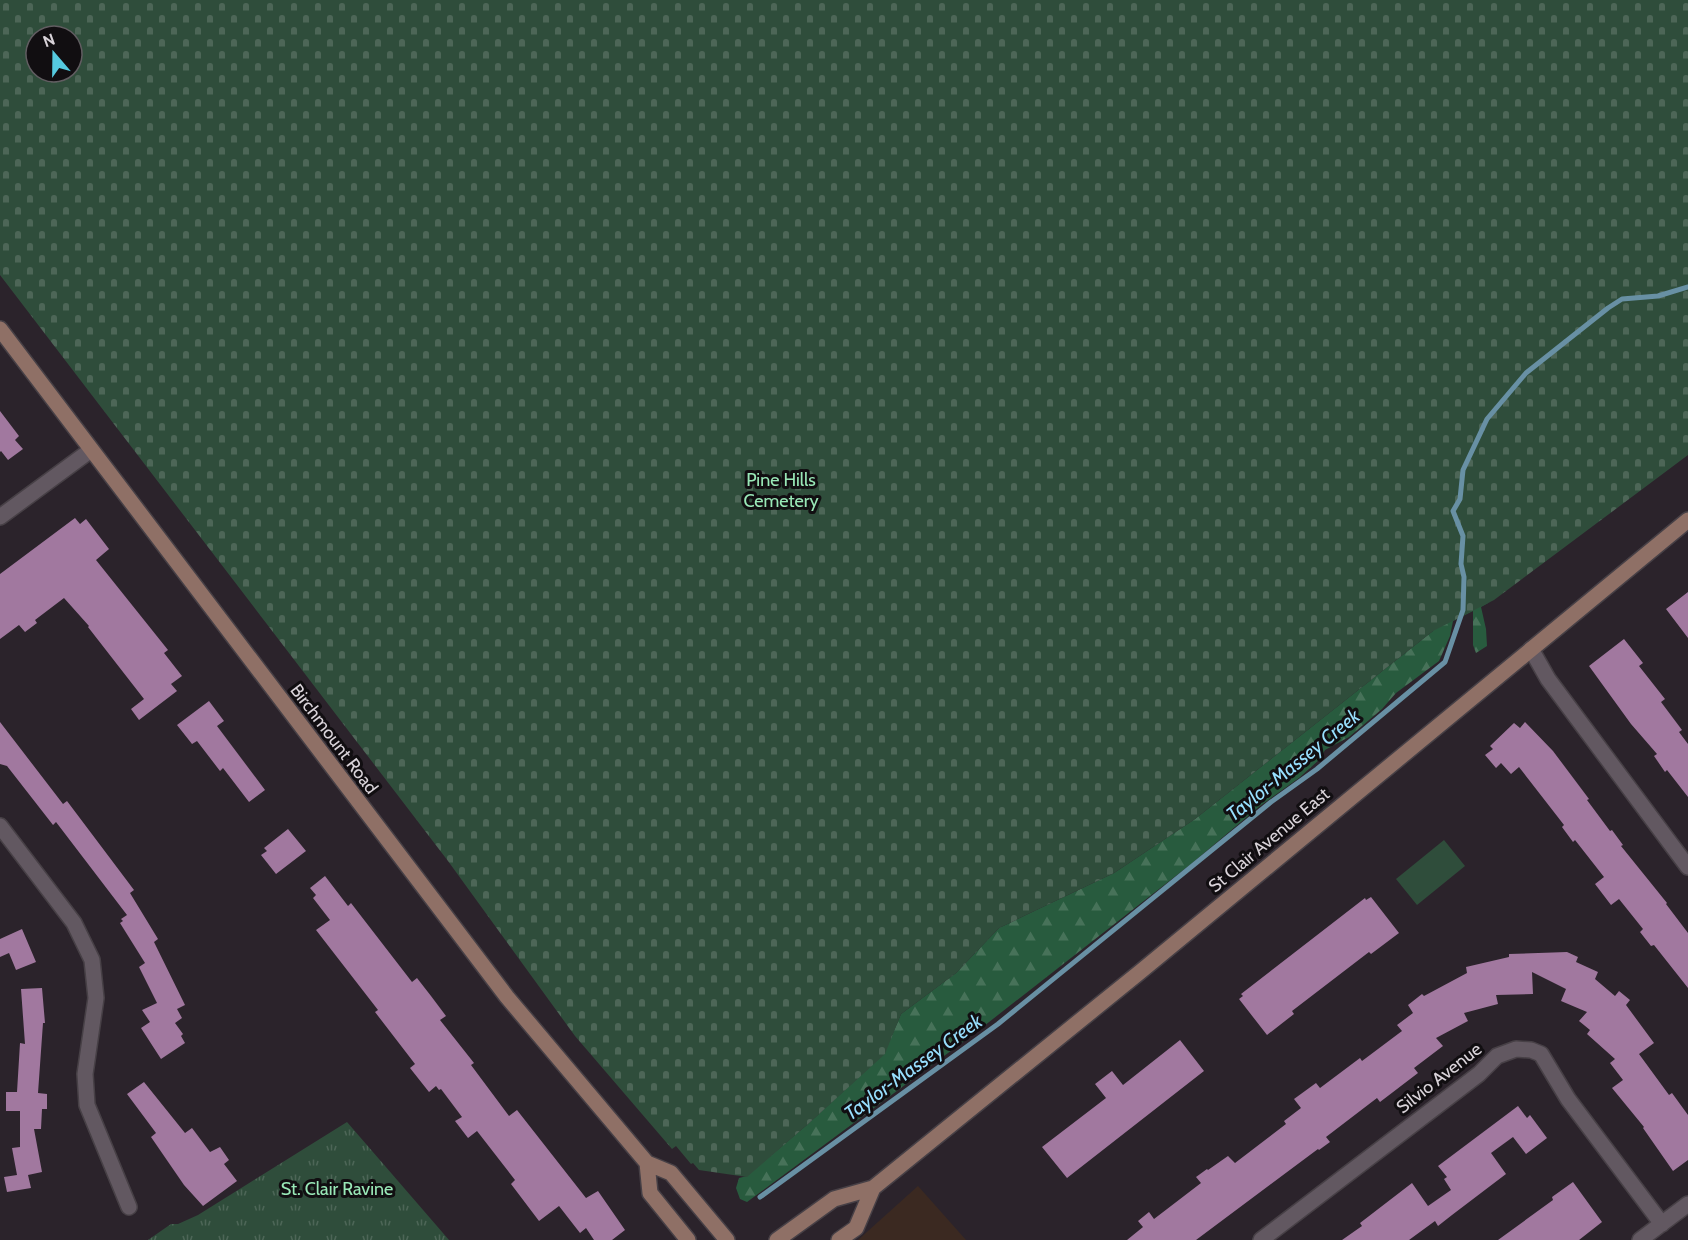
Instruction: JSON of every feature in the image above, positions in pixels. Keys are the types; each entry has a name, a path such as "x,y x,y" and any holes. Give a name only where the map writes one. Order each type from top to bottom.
{"main road":[{"name":"Birchmount Road","path":"0,329 507,997 647,1163 671,1173 727,1240"},
{"name":"St Clair Avenue East","path":"777,1240 834,1199 873,1188 1148,966 1688,520"},
{"path":"647,1163 650,1193 687,1240"},
{"name":"St Clair Avenue East","path":"839,1240 856,1228 873,1188"}],"street":[{"path":"0,517 91,450"},
{"path":"1531,649 1548,679 1688,867"},
{"path":"0,826 74,923 92,960 96,998 85,1074 87,1106 129,1206"},
{"name":"Silvio Avenue","path":"1261,1240 1479,1074 1497,1056 1516,1049 1531,1050 1541,1054 1568,1099 1662,1224"},
{"path":"1640,1240 1688,1204"}],"shaded area":[{"path":"918,1186 966,1240 858,1240"}],"green space":[{"name":"Pine Hills Cemetery","path":"0,0 1688,0 1688,455 1494,600 1433,631 1195,819 1114,873 999,928 956,973 901,1014 885,1054 747,1177 699,1170 676,1146 672,1149 575,1036 448,861 0,275"},
{"path":"1490,602 1481,607 1487,646 1476,653 1473,645 1473,611 1453,621 1450,636 1439,661 1396,693 1382,709 1349,737 1325,750 1320,759 1299,778 1260,806 1191,864 975,1033 747,1202 740,1199 736,1188 739,1178 747,1176 808,1124 884,1054 901,1014 956,973 999,928 1114,873 1195,819 1433,631 1437,620"},
{"path":"1444,840 1465,866 1417,905 1396,879"},
{"name":"St. Clair Ravine","path":"347,1122 449,1240 148,1240 171,1224 178,1224 198,1215"}],"building":[{"path":"0,411 19,436 15,440 23,449 8,460 0,452"},
{"path":"75,518 80,524 86,519 109,549 96,560 168,650 164,653 182,676 171,684 177,691 139,720 131,709 144,699 89,626 64,598 35,620 37,623 25,632 19,625 0,639 0,574"},
{"path":"1688,592 1688,638 1666,609"},
{"path":"1624,639 1643,663 1639,666 1665,699 1661,702 1682,730 1679,732 1688,744 1688,797 1667,770 1665,772 1654,756 1657,754 1631,724 1589,666"},
{"path":"209,701 224,721 217,726 265,790 249,802 223,768 220,771 197,741 192,744 177,725"},
{"path":"0,722 63,804 67,801 134,890 130,893 158,939 154,942 185,1005 177,1009 182,1018 175,1023 183,1034 181,1036 185,1043 161,1059 141,1028 150,1022 142,1010 157,1003 139,967 145,963 120,923 123,921 121,919 127,915 56,822 53,825 7,766 0,764"},
{"path":"1525,722 1553,751 1610,831 1612,830 1623,845 1621,846 1688,933 1688,988 1654,945 1651,946 1640,932 1643,929 1619,899 1611,905 1595,884 1604,877 1575,840 1573,842 1562,827 1564,825 1519,767 1511,774 1501,763 1496,768 1485,755 1493,749 1490,746 1514,723 1520,728"},
{"path":"288,829 306,851 276,874 261,855 267,851 264,848"},
{"path":"325,876 348,906 351,903 412,982 417,978 431,996 446,1016 440,1020 474,1063 471,1065 509,1116 517,1110 586,1198 598,1191 625,1230 612,1240 594,1240 586,1228 580,1233 559,1206 539,1221 511,1184 515,1180 477,1131 468,1138 455,1121 462,1117 441,1089 439,1090 436,1086 429,1092 410,1068 415,1064 375,1012 378,1010 316,930 330,920 313,898 316,895 310,888"},
{"path":"1371,897 1399,933 1371,954 1369,952 1292,1011 1294,1014 1267,1035 1239,999 1243,996 1241,994 1365,898 1366,900"},
{"path":"22,929 36,962 16,970 9,953 0,957 0,939"},
{"path":"1567,952 1578,957 1576,962 1598,972 1595,979 1615,996 1619,991 1630,1000 1626,1005 1654,1043 1639,1054 1669,1095 1672,1093 1688,1115 1688,1160 1673,1171 1644,1127 1612,1088 1623,1080 1610,1063 1615,1059 1587,1034 1590,1030 1579,1021 1587,1012 1561,1001 1566,989 1532,972 1533,994 1496,995 1498,1004 1464,1013 1468,1021 1436,1038 1443,1046 1414,1068 1418,1073 1380,1102 1377,1098 1326,1137 1330,1142 1196,1240 1127,1240 1143,1227 1138,1221 1149,1212 1154,1219 1201,1183 1196,1177 1228,1156 1235,1163 1286,1124 1284,1121 1301,1108 1294,1099 1316,1083 1320,1088 1360,1058 1362,1061 1402,1031 1397,1025 1413,1013 1408,1005 1422,994 1424,996 1467,973 1466,967 1509,957 1509,954"},
{"path":"42,988 45,1023 43,1023 38,1093 47,1094 47,1109 42,1109 41,1129 34,1129 42,1172 28,1175 31,1188 7,1192 4,1177 17,1175 12,1148 20,1147 20,1111 6,1111 6,1092 17,1092 20,1043 25,1044 21,989"},
{"path":"1180,1040 1204,1071 1067,1178 1042,1147 1106,1098 1095,1084 1112,1071 1123,1085"},
{"path":"144,1082 185,1133 192,1128 210,1152 220,1147 229,1160 224,1164 237,1181 203,1206 184,1185 151,1137 156,1133 127,1094"},
{"path":"1518,1106 1527,1118 1530,1115 1547,1138 1526,1154 1513,1137 1491,1153 1506,1174 1438,1226 1435,1221 1409,1240 1342,1240 1362,1226 1360,1223 1412,1183 1428,1206 1451,1190 1444,1179 1447,1177 1438,1166"},
{"path":"1573,1182 1602,1222 1579,1240 1498,1240 1553,1200 1552,1197"}],"waterway":[{"name":"Taylor-Massey Creek","path":"760,1197 998,1024 1271,802 1317,769 1445,662 1463,610 1464,577 1461,564 1463,536 1453,511 1460,499 1463,470 1487,419 1526,373 1608,308 1622,299 1658,296 1688,287"}]}
